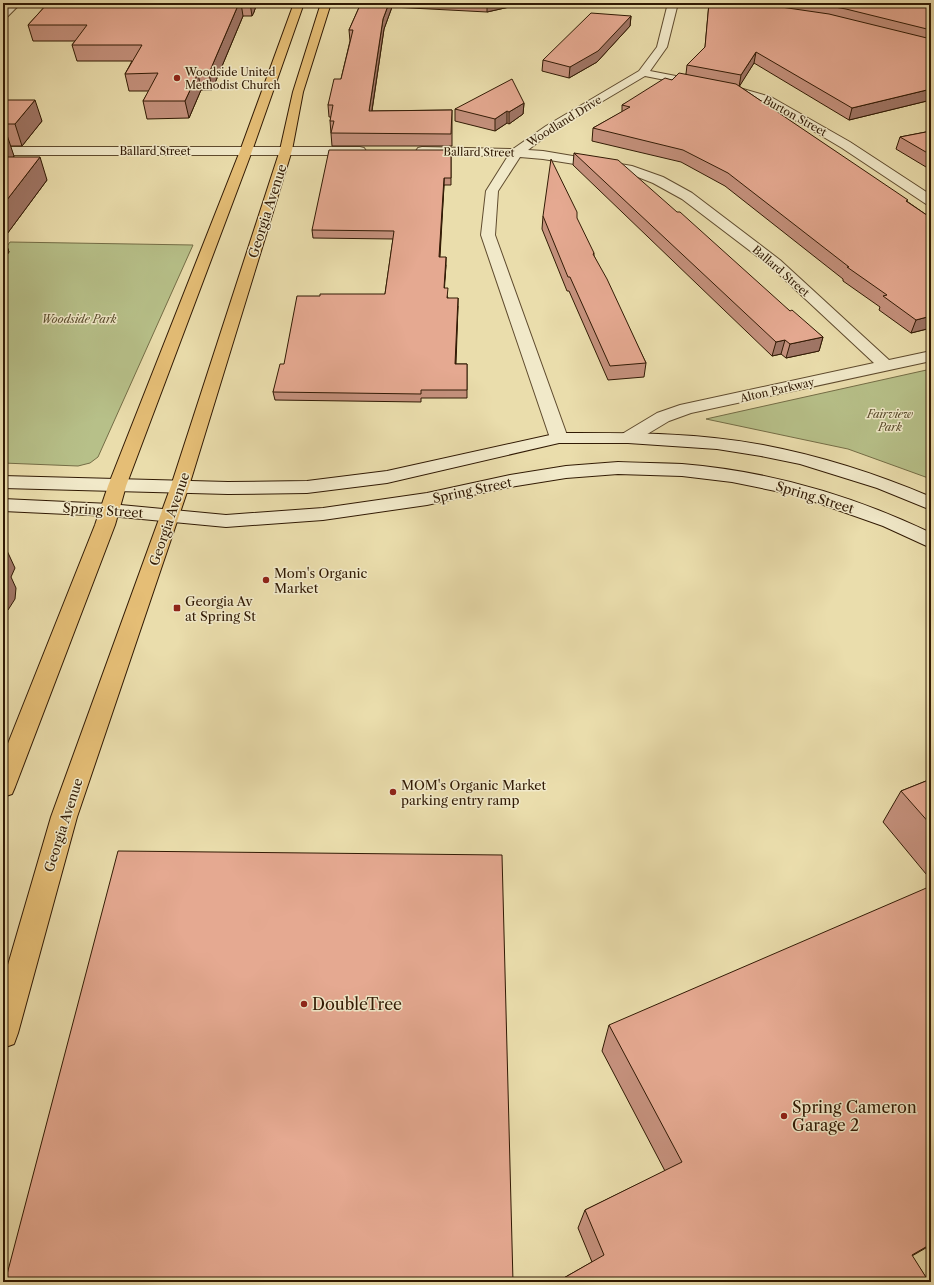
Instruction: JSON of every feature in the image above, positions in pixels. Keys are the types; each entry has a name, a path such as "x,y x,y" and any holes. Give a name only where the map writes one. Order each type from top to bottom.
{"main road":[{"path":"3,787 105,526 117,486 246,151 299,3"},
{"name":"Georgia Avenue","path":"3,1033 62,824 180,486 286,150 298,92 326,3"}],"street":[{"path":"3,16 16,3"},
{"name":"Woodland Drive","path":"559,438 488,235 492,192 516,153 550,128 643,73 662,47 673,3"},
{"path":"699,3 751,9"},
{"name":"Burton Street","path":"643,73 743,92 767,99 846,146 931,201"},
{"name":"Ballard Street","path":"3,151 375,151"},
{"name":"Ballard Street","path":"406,151 516,153 543,155 628,169 658,180 687,196 775,263 885,365"},
{"name":"Alton Parkway","path":"628,438 663,417 686,409 931,356"},
{"name":"Spring Street","path":"3,482 228,488 307,487 379,478 559,438 628,438 717,444 761,450 804,459 884,484 931,504"},
{"name":"Spring Street","path":"3,505 110,510 226,521 323,514 428,499 510,481 566,472 625,468 682,470 725,475 799,490 890,521 931,541"}],"green space":[{"name":"Woodside Park","path":"10,242 193,245 98,457 90,463 78,466 3,463 3,252"},
{"name":"Fairview Park","path":"931,369 931,479 848,449 706,419"}],"building":[{"path":"48,3 239,3 209,73 198,73 185,101 143,101 158,73 125,74 142,45 72,45 87,25 28,25"},
{"path":"361,3 389,3 383,19 369,111 452,110 451,134 331,133 334,121 330,121 333,105 328,105 334,79 341,79 353,30 349,30"},
{"path":"709,3 751,3 829,14 931,39 931,89 852,108 756,52 741,75 687,65 705,47"},
{"path":"812,3 931,3 931,30 846,9"},
{"path":"591,13 631,16 598,51 570,67 543,60"},
{"path":"679,73 736,84 908,200 906,201 931,218 931,316 916,320 883,296 887,295 847,267 849,267 728,173 683,150 593,128 630,107 622,105 665,78 672,80"},
{"path":"512,79 524,103 509,112 507,111 495,119 455,109"},
{"path":"3,100 35,100 15,124 3,124"},
{"path":"931,131 931,155 900,137"},
{"path":"329,150 451,150 451,178 444,178 439,257 446,257 444,288 448,288 447,298 458,298 455,364 467,364 467,390 421,390 421,394 273,392 280,364 284,364 297,296 320,296 320,294 385,294 394,231 312,230"},
{"path":"574,153 618,160 677,212 680,212 790,311 792,310 823,337 790,344 785,340 776,342"},
{"path":"3,157 40,157 3,205"},
{"path":"551,159 577,212 577,218 594,253 593,254 607,279 646,363 610,366 570,277 568,277 543,216"},
{"path":"931,779 931,825 901,791"},
{"name":"DoubleTree","path":"118,851 502,855 513,1282 5,1282"},
{"name":"Spring Cameron Garage 2","path":"931,886 931,1244 912,1255 929,1282 563,1282 562,1279 604,1255 585,1210 682,1162 609,1025"}],"place":[{"name":"Woodside United Methodist Church","path":"177,78"},
{"name":"Mom's Organic Market","path":"266,580"},
{"name":"Georgia Av at Spring St","path":"177,608"},
{"name":"MOM's Organic Market parking entry ramp","path":"393,792"},
{"name":"DoubleTree","path":"304,1004"},
{"name":"Spring Cameron Garage 2","path":"784,1116"}]}
